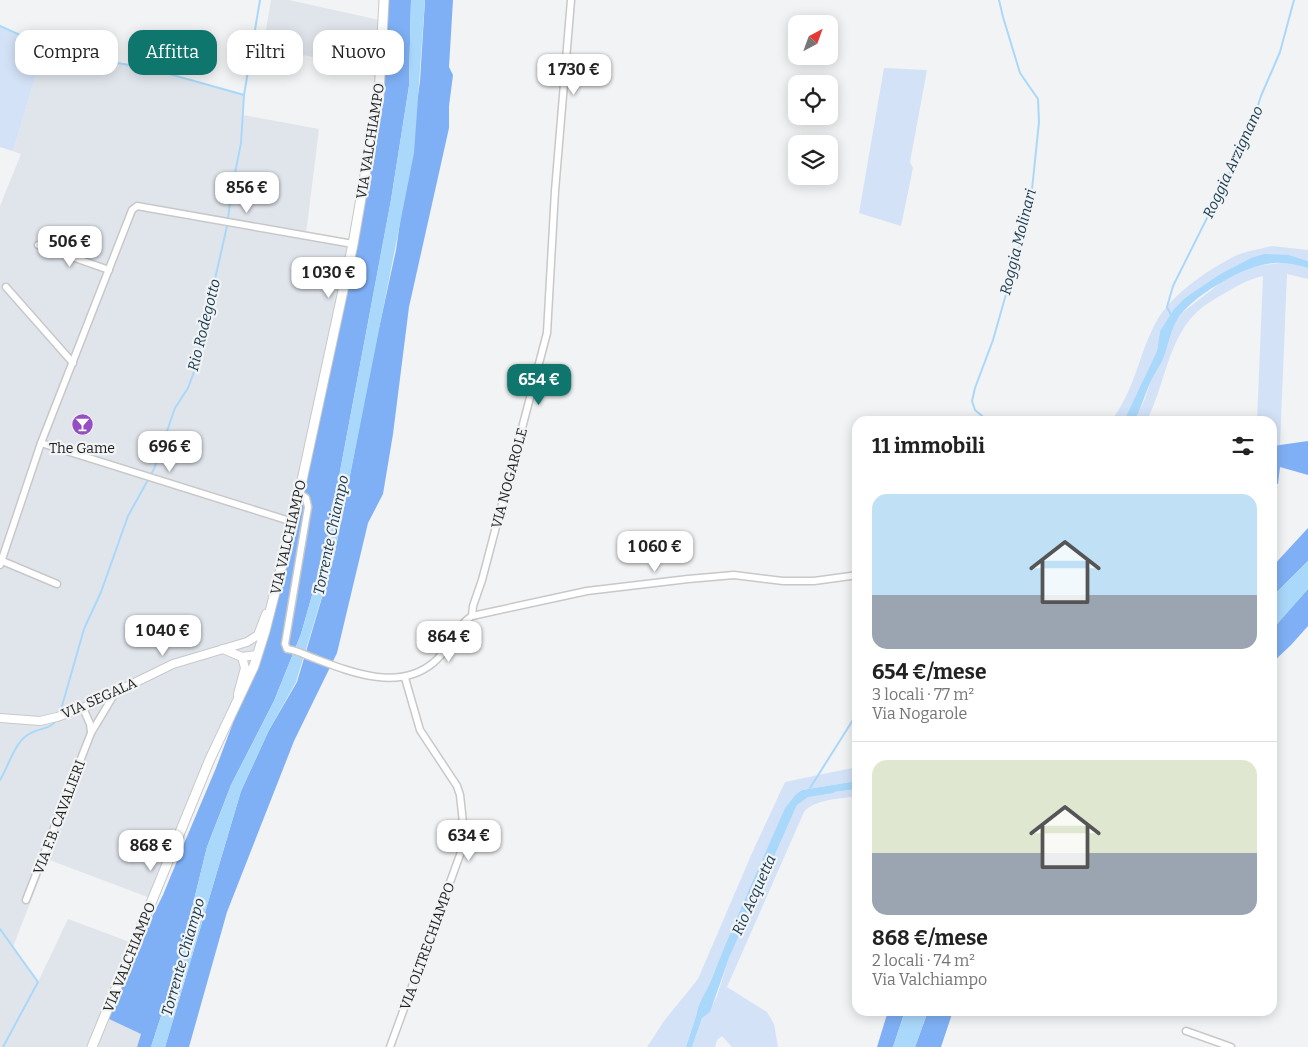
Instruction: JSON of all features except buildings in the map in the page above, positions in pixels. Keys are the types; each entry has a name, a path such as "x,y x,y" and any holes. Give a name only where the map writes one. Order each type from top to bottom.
{"main road":[{"name":"VIA VALCHIAMPO","path":"92,1047 210,759 257,655 273,598 293,522 354,244 379,95 384,0"}],"street":[{"name":"VIA NOGAROLE","path":"299,493 306,498 308,507 285,644 287,649 368,676 405,678 433,664 444,653 464,621 472,616 473,606 482,580 547,333 555,190 571,0"},
{"path":"57,584 0,562 41,443 132,210 137,206 354,244"},
{"path":"38,245 109,270"},
{"path":"6,287 73,363"},
{"path":"41,443 293,522"},
{"path":"472,616 588,591 697,578 734,575 783,581 814,581 852,576"},
{"path":"257,655 242,644 258,635 273,598"},
{"name":"VIA SEGALA","path":"0,718 40,721 57,717 83,708 173,664 242,644"},
{"path":"223,649 242,657 257,655"},
{"path":"234,708 245,668 242,657"},
{"name":"VIA OLTRECHIAMPO","path":"390,1047 465,841 460,795 457,786 420,730 405,678"},
{"name":"VIA F.B. CAVALIERI","path":"26,900 91,733 115,693"},
{"path":"83,708 90,724 91,733"},
{"path":"1186,1031 1231,1047"}],"shaded area":[{"path":"271,0 289,0 384,21 384,30 313,30 313,57 303,55 303,30 266,30"},
{"path":"386,0 411,0 409,86 391,200 326,546 301,634 274,701 231,785 207,847 179,961 151,1047 137,1047 141,1034 107,1018 138,945 163,895 216,768 265,638 372,157 379,75 404,75 404,30 383,30"},
{"path":"425,0 453,0 449,67 453,75 449,106 449,128 409,307 393,434 383,494 368,523 337,653 294,741 227,912 189,1047 165,1047 241,791 269,730 297,682 334,557 374,351 396,250 420,81"},
{"path":"0,26 15,32 15,75 36,75 13,151 0,147"},
{"path":"118,63 128,65 128,75 174,75 244,94 243,115 319,129 306,234 353,242 265,638 150,898 47,859 13,947 38,982 68,919 138,945 141,1035 137,1047 0,1047 0,206 21,154 13,151 36,75 118,75"},
{"path":"884,68 927,70 910,162 913,168 901,226 859,213"},
{"path":"1272,246 1308,250 1308,261 1289,255 1251,258 1222,273 1174,309 1160,331 1157,351 1127,416 1114,416 1131,386 1148,340 1159,317 1188,286 1224,262 1244,253"},
{"path":"1287,262 1308,268 1308,279 1287,274 1280,445 1277,445 1277,416 1257,416 1263,276 1230,290 1208,303 1193,316 1172,352 1149,416 1136,416 1145,399 1151,380 1162,360 1168,338 1182,313 1224,280 1256,266"},
{"path":"1308,441 1308,475 1280,467 1277,484 1277,445"},
{"path":"1308,528 1308,561 1277,592 1277,562"},
{"path":"1308,589 1308,626 1277,658 1277,623"},
{"path":"852,768 852,782 802,790 796,794 785,809 699,1005 686,1047 647,1047 664,1021 698,979 752,853 785,782"},
{"path":"852,790 852,797 814,804 804,812 727,987 767,1012 774,1024 778,1047 732,1047 722,1036 717,1040 715,1047 692,1047 702,1018 711,1008 717,996 729,958 797,805 811,795"},
{"path":"886,1016 903,1016 893,1047 877,1047"},
{"path":"926,1016 951,1016 941,1047 915,1047"}],"water":[{"name":"Torrente Chiampo","path":"411,0 425,0 414,153 334,557 296,682 269,730 241,791 165,1047 151,1047 179,961 207,847 231,785 274,701 301,634 326,546 391,200 409,86"},
{"path":"1264,254 1289,255 1308,261 1308,268 1282,263 1256,266 1231,277 1204,293 1183,311 1177,320 1163,359 1136,416 1126,416 1157,351 1160,331 1174,309 1185,298 1222,273 1251,258"},
{"path":"1308,561 1308,589 1277,624 1277,592"},
{"path":"852,782 852,790 811,795 797,805 729,958 710,1012 702,1018 692,1047 686,1047 699,1005 785,808 796,794 802,790"},
{"path":"903,1016 926,1016 915,1047 893,1047"}],"waterway":[{"name":"Rio Rodegotto","path":"60,713 84,629 101,592 128,516 154,469 175,408 188,388 194,372 227,226 241,143 244,95 260,0"},
{"name":"Roggia Molinari","path":"982,416 975,410 972,401 993,340 1022,238 1031,199 1039,122 1038,99 1020,73 999,0"},
{"name":"Roggia Arzignano","path":"1171,315 1167,307 1173,286 1248,136 1261,96 1280,52 1294,0"},
{"path":"0,26 62,54 148,68 244,95"},
{"name":"Rio Rodegotto","path":"0,780 22,740 30,733 51,726 57,720"},
{"name":"Roggia Molinari","path":"810,788 852,722"},
{"name":"Rio Acquetta","path":"808,796 833,792"},
{"name":"Rio Rodegotto","path":"0,929 38,982 3,1047"}],"place":[{"name":"The Game","path":"82,425"}]}
